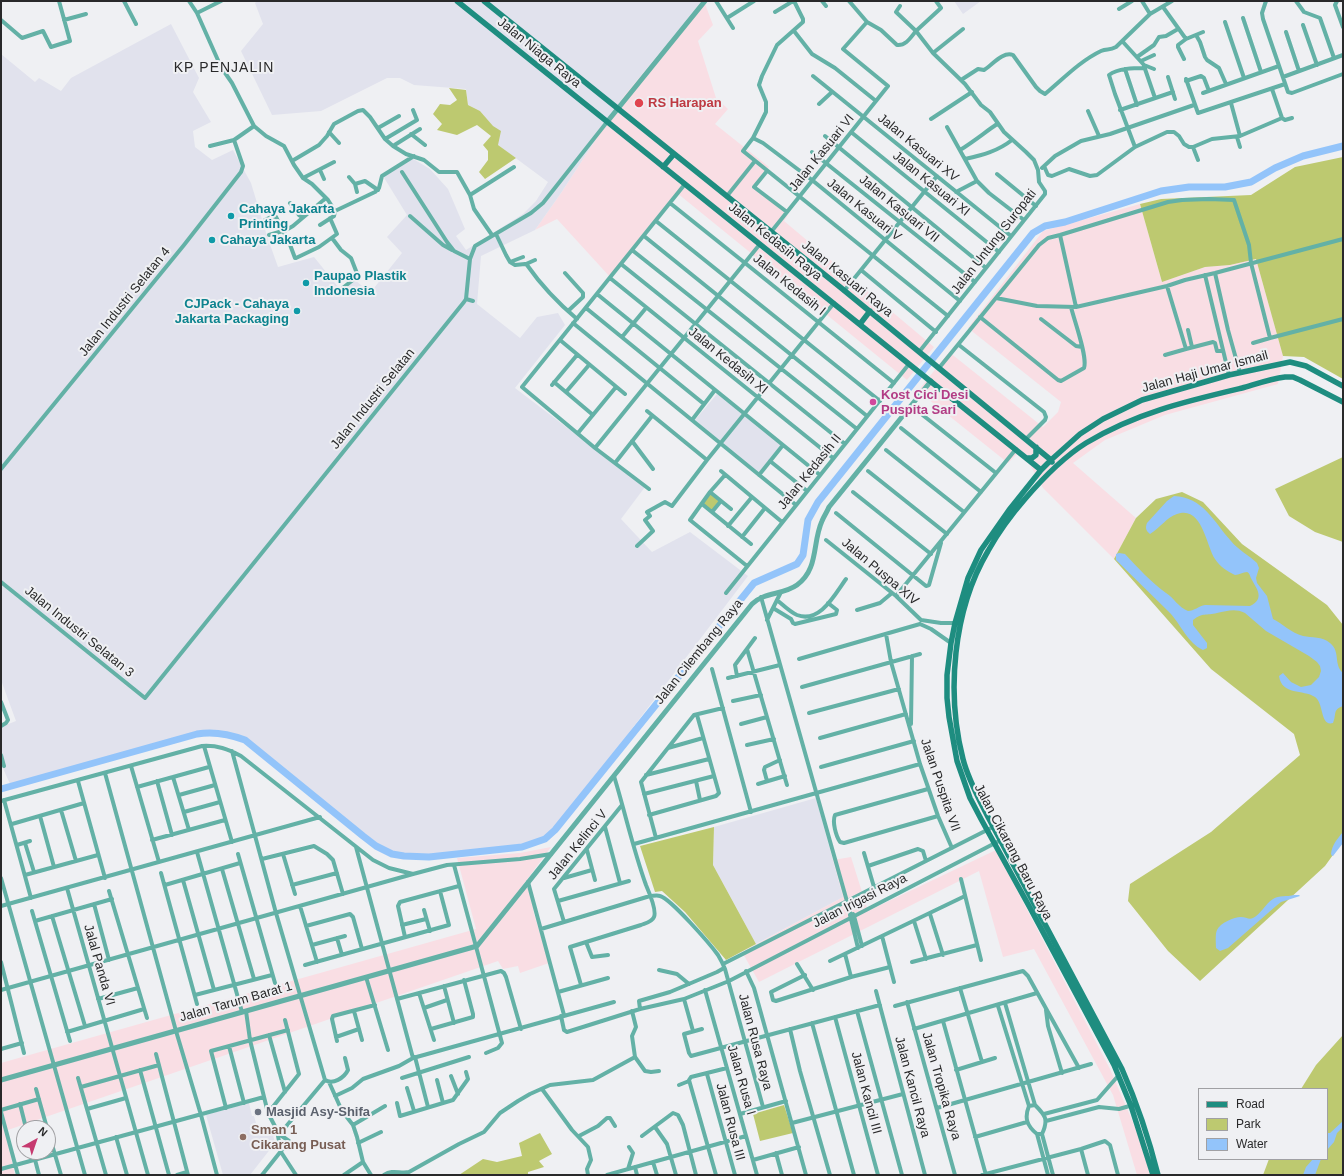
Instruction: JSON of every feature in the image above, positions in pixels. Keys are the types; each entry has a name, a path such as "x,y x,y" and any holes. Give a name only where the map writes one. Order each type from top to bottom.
{"main road":[{"name":"Jalan Niaga Raya","path":"457,1 607,122"},
{"name":"Jalan Niaga Raya","path":"484,1 618,108"},
{"name":"Jalan Kasuari Raya","path":"618,108 1052,460"},
{"name":"Jalan Kedasih Raya","path":"607,122 1042,470"},
{"path":"663,167 674,154"},
{"path":"860,324 870,312"},
{"name":"Jalan Haji Umar Ismail","path":"1042,470 1080,434 1104,419 1142,400 1229,375 1290,362 1306,366 1343,386"},
{"name":"Jalan Haji Umar Ismail","path":"1048,474 1068,456 1085,444 1124,422 1144,414 1190,400 1278,378 1293,377 1343,402"},
{"path":"1027,458 1032,458 1036,455 1036,448"},
{"path":"1048,474 1052,466 1052,460"},
{"name":"Jalan Cikarang Baru Raya","path":"1042,470 1009,510 981,550 968,578 954,623 951,643 947,674 949,717 957,761 970,798 1090,1020 1118,1076 1125,1083"},
{"name":"Jalan Cikarang Baru Raya","path":"1048,474 1014,513 987,551 974,578 962,616 956,651 954,678 955,716 963,760 977,796 1115,1056 1150,1145 1158,1175"},
{"path":"981,819 988,817"},
{"name":"Jalan Cikarang Baru Raya","path":"1134,1105 1153,1175"}],"street":[{"path":"1,20 22,38 44,31 51,47 70,41 59,1"},
{"path":"124,1 136,24"},
{"path":"189,1 197,13 216,56 254,126 266,136 284,146 303,178 314,186 333,206 335,211 334,216 320,225"},
{"path":"197,13 221,1"},
{"path":"473,301 466,299 470,259 475,246 531,213 543,203 705,1"},
{"path":"716,1 733,28"},
{"path":"727,18 754,1"},
{"path":"775,12 794,1 803,20 802,24 778,45 762,76 759,84 766,107 763,118 753,138 744,151 948,316"},
{"path":"822,1 826,6"},
{"path":"849,1 867,22 881,30 900,46 904,44 941,8 936,1"},
{"path":"1119,9 1132,1"},
{"path":"1142,1 1150,14"},
{"path":"961,80 978,69 984,70 1005,54 1010,54 1013,55 1036,87 1045,94 1068,73 1096,54 1103,50 1110,50 1123,42 1150,14 1172,1"},
{"path":"1266,1 1263,6 1263,19 1285,84 1290,94 1343,74"},
{"path":"1296,1 1304,12 1320,18 1334,58"},
{"path":"1337,1 1335,5 1343,26"},
{"name":"Jalan Untung Suropati","path":"900,6 896,12 916,31 933,53 972,92 981,106 990,112 997,124 1034,160 1038,170 1040,182 1045,191 1045,194 1036,206 920,353"},
{"path":"1163,7 1186,39"},
{"path":"64,20 86,14"},
{"path":"1243,18 1262,72"},
{"name":"Jalan Kasuari VI","path":"771,232 888,86 843,49 867,22"},
{"path":"1225,22 1244,78"},
{"path":"1303,25 1317,64"},
{"path":"933,53 963,29"},
{"path":"1137,56 1154,45 1160,36 1166,36 1178,29"},
{"path":"794,31 812,54 835,68 876,101"},
{"path":"1184,59 1178,45 1186,39 1203,32"},
{"path":"1286,32 1299,71"},
{"path":"1196,35 1205,57 1219,68 1226,84"},
{"path":"1123,42 1137,56 1143,65 1155,98"},
{"path":"1135,148 1120,110 1109,75 1111,73 1143,65 1154,55"},
{"path":"1283,77 1343,55"},
{"path":"1143,65 1154,69"},
{"path":"1202,93 1279,66"},
{"path":"1125,69 1137,105"},
{"name":"Jalan Kasuari XV","path":"813,76 1011,236"},
{"path":"1209,91 1203,76 1186,80 1198,113 1285,84"},
{"path":"1168,77 1175,99"},
{"path":"1272,89 1282,118"},
{"path":"819,104 832,92"},
{"path":"931,119 972,92"},
{"path":"1120,110 1173,92"},
{"path":"1231,103 1240,147"},
{"path":"1038,170 1081,140 1162,118 1194,104"},
{"path":"292,161 319,145 334,124 358,110 365,112 385,139 400,151 424,160 439,172 457,172 470,195 474,209 494,235 510,262 514,265 526,264 535,260"},
{"path":"385,139 417,119 413,110"},
{"path":"1088,110 1099,136"},
{"path":"378,128 399,116"},
{"path":"1044,166 1048,175 1052,176 1069,169 1090,176 1096,175 1135,148 1171,131 1179,136 1184,144 1192,147 1212,139 1239,137 1282,118 1285,120 1292,118"},
{"path":"960,150 997,124"},
{"path":"210,146 234,140 254,126"},
{"path":"947,128 977,181 989,193 1024,220"},
{"path":"393,146 420,129"},
{"path":"329,132 339,143"},
{"name":"Jalan Kasuari XI","path":"851,132 999,252"},
{"path":"411,134 425,145"},
{"path":"825,136 986,268"},
{"name":"Jalan Kasuari V","path":"753,138 763,143 812,180 960,301"},
{"name":"Jalan Industri Selatan 4","path":"1,469 184,245 241,172 242,166 234,140"},
{"path":"965,159 991,153 1005,146 1012,140"},
{"path":"1192,147 1198,160"},
{"name":"Jalan Kasuari VII","path":"812,152 975,282"},
{"path":"335,211 378,190 382,176 414,156"},
{"path":"727,196 755,161"},
{"path":"303,178 334,162"},
{"path":"470,195 514,167"},
{"path":"320,170 324,178"},
{"path":"767,171 754,187 787,212"},
{"path":"402,172 439,231 454,251"},
{"path":"997,174 1036,206"},
{"path":"349,176 355,184 357,192"},
{"path":"844,291 937,176"},
{"path":"355,184 365,181 378,190"},
{"path":"956,192 977,181"},
{"path":"649,489 595,448 522,388 685,184"},
{"path":"269,235 293,226 326,198"},
{"path":"938,368 959,345 1039,245 1048,238 1168,202 1182,200 1230,199 1234,200 1236,203 1249,245 1251,263 1270,338"},
{"path":"290,203 302,217"},
{"name":"Jalan Kedasih I","path":"670,203 894,383"},
{"path":"265,220 275,216 296,258 319,247 337,234 330,218"},
{"path":"410,216 443,245 470,259"},
{"path":"656,221 805,339 880,401"},
{"path":"1060,235 1076,307"},
{"path":"644,236 867,416"},
{"path":"332,238 341,250 351,258 358,276 336,294"},
{"path":"996,298 1036,306 1076,307 1167,286 1343,239"},
{"path":"595,448 760,244"},
{"path":"632,250 857,429"},
{"path":"510,262 523,257"},
{"path":"526,264 558,303 577,318"},
{"path":"621,264 845,444"},
{"path":"861,270 936,332"},
{"path":"565,273 583,293 583,297 568,311"},
{"path":"1215,273 1228,330 1240,373"},
{"path":"1205,275 1229,375"},
{"name":"Jalan Kedasih XI","path":"610,278 833,458"},
{"path":"1167,286 1186,349"},
{"path":"597,294 820,475"},
{"name":"Jalan Industri Selatan","path":"145,698 466,299"},
{"path":"637,546 653,531 645,520 650,516 647,512 665,502 672,506 707,460 834,303"},
{"path":"980,317 1059,381 1084,368 1085,365 1082,347 1070,307"},
{"path":"586,308 704,404"},
{"path":"622,337 646,308"},
{"path":"1041,319 1076,346 1082,347"},
{"path":"1253,343 1343,319"},
{"path":"574,323 796,505"},
{"path":"1188,330 1192,347"},
{"path":"560,340 625,394"},
{"path":"1165,355 1214,342 1217,351 1223,351"},
{"path":"959,345 1044,412 1046,420 1026,439"},
{"path":"577,355 553,384 566,392 593,414"},
{"path":"566,392 589,364"},
{"name":"Jalan Kedasih II","path":"726,593 833,458 910,365"},
{"name":"Jalan Cilembang Raya","path":"477,946 747,610 756,600 761,597 791,589 799,584 807,575 814,561 822,521 829,507 929,380"},
{"path":"578,433 616,387"},
{"path":"692,420 715,390"},
{"path":"915,410 994,471"},
{"path":"647,411 707,460"},
{"path":"615,463 652,416"},
{"path":"901,428 980,492"},
{"path":"632,441 653,469"},
{"path":"760,475 784,445"},
{"path":"896,596 980,492 994,471 1016,449"},
{"path":"886,450 964,512"},
{"path":"770,461 807,491"},
{"path":"721,471 782,522"},
{"path":"868,471 947,534"},
{"path":"725,475 710,492 690,520 747,566"},
{"path":"710,492 730,509"},
{"path":"853,492 931,554"},
{"path":"728,526 752,497"},
{"path":"712,512 721,501"},
{"path":"702,504 751,544"},
{"path":"742,537 765,508"},
{"path":"836,513 925,585 929,585 941,540"},
{"name":"Jalan Puspa XIV","path":"826,540 896,596 911,609 921,622 951,643"},
{"path":"777,600 798,616 820,613 846,579"},
{"name":"Jalan Industri Selatan 3","path":"1,582 145,698"},
{"path":"767,620 781,592"},
{"path":"856,610 880,603 892,593"},
{"path":"761,597 860,947"},
{"path":"773,608 791,619 795,624 836,614 837,610 828,603"},
{"path":"791,619 795,614"},
{"path":"799,659 886,634 921,622 954,623"},
{"name":"Jalan Puspita VII","path":"886,634 891,662 920,764 938,816 952,848"},
{"path":"737,676 735,665 755,638"},
{"path":"747,649 788,785"},
{"path":"802,687 920,654"},
{"name":"Jalan Puspita VII","path":"910,728 912,656"},
{"path":"728,678 780,665"},
{"path":"712,669 751,812"},
{"path":"810,714 899,689"},
{"path":"733,701 761,695"},
{"path":"1,702 8,720 1,726"},
{"path":"656,838 641,782 694,715 723,708"},
{"path":"820,738 906,714"},
{"path":"649,815 716,796 719,793 697,715"},
{"path":"741,724 767,717"},
{"path":"668,748 703,738"},
{"path":"747,745 774,739"},
{"path":"821,767 914,741"},
{"path":"204,746 232,842"},
{"path":"32,898 12,824 2,800 78,781 204,746 220,747 241,756 381,865 413,874"},
{"path":"232,751 276,913 327,1081 342,1110 352,1125 363,1162 371,1175"},
{"path":"1,755 4,766"},
{"path":"646,775 709,759"},
{"path":"767,781 764,770 765,767 780,760"},
{"path":"634,844 920,764"},
{"path":"131,766 159,862"},
{"path":"137,787 209,767"},
{"path":"105,773 131,871 217,1175"},
{"path":"581,985 570,947 650,922 654,917 655,912 614,776"},
{"path":"644,794 714,776"},
{"path":"758,784 785,776"},
{"path":"173,777 189,830"},
{"path":"78,781 104,878"},
{"path":"157,781 172,835"},
{"path":"696,781 700,800"},
{"path":"179,795 215,785"},
{"path":"928,789 835,816 838,838 840,842 844,843 938,816"},
{"path":"184,812 220,802"},
{"path":"12,824 84,803"},
{"name":"Jalan Kelinci V","path":"564,922 554,890 622,806"},
{"path":"61,810 76,861"},
{"path":"40,816 54,867"},
{"path":"1,906 131,871 320,817"},
{"path":"152,840 225,820"},
{"path":"605,827 620,883"},
{"name":"Jalan Irigasi Raya","path":"640,1009 639,1001 670,992 718,972 724,967 847,901 993,827"},
{"name":"Jalan Irigasi Raya","path":"562,1016 564,1030 567,1032 632,1011 684,999 729,981 1001,840"},
{"path":"17,845 30,841"},
{"path":"25,843 34,872"},
{"path":"262,859 314,846 331,858 344,894"},
{"path":"356,847 389,971 428,1107"},
{"path":"868,866 918,849 923,851 926,861"},
{"path":"587,850 595,880"},
{"path":"197,852 234,985 244,1012 268,1113 279,1134 288,1140 288,1143 280,1148 262,1175"},
{"path":"864,853 874,887"},
{"path":"238,854 275,983"},
{"path":"283,854 295,894"},
{"path":"1,990 413,874 454,865 520,859 551,854"},
{"path":"26,874 98,855"},
{"path":"164,885 240,863"},
{"path":"454,865 502,1043 502,1045 486,1053"},
{"path":"222,869 254,979"},
{"path":"563,878 592,870"},
{"path":"161,873 197,1004"},
{"path":"292,885 337,873"},
{"path":"1,878 85,1175"},
{"path":"183,880 214,990"},
{"path":"961,880 981,960"},
{"path":"558,901 629,881"},
{"path":"528,882 558,992 562,1016"},
{"path":"405,937 398,906 400,902 459,886"},
{"name":"Jalal Panda VI","path":"67,888 148,1175"},
{"path":"109,891 147,1018"},
{"path":"305,965 449,925 440,891"},
{"path":"541,929 650,896"},
{"name":"Jalan Rusa Raya","path":"650,896 661,896 667,900 684,916 719,957 729,981 744,1042 763,1107"},
{"path":"830,961 965,896"},
{"path":"35,921 112,899"},
{"path":"94,904 109,960"},
{"path":"300,906 317,962"},
{"path":"424,910 430,931"},
{"path":"32,911 70,1041"},
{"path":"306,926 350,914 352,915 362,950"},
{"path":"930,914 943,955"},
{"path":"52,916 85,1026"},
{"path":"402,925 426,919"},
{"path":"914,921 926,959"},
{"path":"312,945 345,936"},
{"path":"882,936 894,982"},
{"path":"337,938 342,955"},
{"path":"586,942 592,957 608,955"},
{"path":"912,962 977,945"},
{"name":"Jalan Tarum Barat 1","path":"1,1080 477,946"},
{"path":"845,954 851,977"},
{"path":"1,962 24,1053"},
{"path":"797,964 813,990"},
{"path":"805,975 771,992 772,1000 776,1001 851,977 890,967"},
{"path":"659,970 677,974 689,984"},
{"path":"397,999 499,971 505,974 521,1028"},
{"path":"746,971 754,988 806,1175"},
{"path":"895,1006 1023,971 1028,976 1079,1068"},
{"path":"195,995 272,975"},
{"path":"366,977 388,1050"},
{"path":"558,992 608,978"},
{"path":"431,1029 472,1017 473,1014 464,980"},
{"path":"444,986 454,1023"},
{"path":"98,999 138,988"},
{"path":"960,988 982,1062"},
{"name":"Jalan Rusa I","path":"705,990 757,1175"},
{"name":"Jalan Kancil Raya","path":"876,991 926,1175"},
{"path":"419,993 434,1040"},
{"path":"914,1029 998,1006 1037,993"},
{"path":"684,999 693,1031"},
{"path":"424,1008 447,1000"},
{"path":"334,1093 352,1088 363,1079 399,1066 414,1058 614,1002"},
{"name":"Jalan Tropika Raya","path":"907,1002 955,1175"},
{"path":"1005,1003 1035,1105 1044,1114 1046,1121 1042,1134 1053,1175"},
{"path":"359,1029 337,1039 332,1018 374,1005"},
{"path":"702,1029 685,1033 684,1035 691,1056 880,1005"},
{"path":"998,1006 1029,1106 1026,1114 1027,1122 1031,1129 1037,1134 1048,1175"},
{"path":"67,1032 144,1009"},
{"path":"1046,1009 1048,1026 1062,1073"},
{"path":"354,1011 362,1040"},
{"path":"632,1011 636,1026 632,1036 635,1057 645,1071 658,1071"},
{"path":"857,1011 902,1175"},
{"name":"Jalan Kancil III","path":"835,1017 878,1175"},
{"path":"268,1113 299,1074 285,1020"},
{"path":"943,1021 985,1175 1102,1142 1108,1142 1110,1145 1118,1175"},
{"path":"812,1023 854,1175"},
{"path":"790,1029 800,1072 830,1175"},
{"path":"226,1108 211,1052 212,1050 288,1030"},
{"path":"269,1035 285,1092"},
{"path":"1,1047 22,1043"},
{"path":"229,1046 244,1103"},
{"path":"156,1054 187,1174 177,1175"},
{"path":"402,1078 470,1057"},
{"path":"384,1175 390,1171 401,1173 409,1172 484,1132 505,1109 550,1085 594,1080 635,1057"},
{"path":"296,1175 280,1148 277,1138 327,1081 341,1078 347,1073 348,1070 345,1058"},
{"path":"956,1070 995,1058"},
{"path":"937,1108 1091,1064"},
{"path":"81,1087 159,1065"},
{"path":"679,1085 689,1081 691,1077 727,1068"},
{"path":"140,1070 169,1175"},
{"path":"397,1103 400,1116 453,1100 468,1079 466,1072"},
{"name":"Jalan Rusa III","path":"707,1074 735,1175"},
{"path":"451,1076 458,1094"},
{"path":"1044,1114 1097,1100 1118,1076"},
{"path":"78,1078 106,1175"},
{"path":"437,1080 443,1103"},
{"path":"689,1081 716,1175"},
{"path":"408,1088 414,1111"},
{"path":"36,1089 45,1120"},
{"path":"542,1089 588,1147 591,1160 587,1169 588,1175"},
{"path":"792,1123 903,1094"},
{"path":"56,1154 264,1097"},
{"path":"18,1175 1,1111 39,1098"},
{"path":"87,1109 126,1098"},
{"path":"1097,1100 1099,1107"},
{"path":"740,1114 786,1101"},
{"path":"20,1104 24,1120"},
{"path":"1029,1106 1035,1105"},
{"path":"1046,1121 1099,1107 1119,1109 1134,1105"},
{"path":"352,1125 385,1106"},
{"path":"642,1136 673,1113 678,1115 683,1125 696,1175"},
{"path":"579,1136 598,1126 607,1118 610,1118 615,1126"},
{"path":"975,1137 1027,1122"},
{"path":"655,1127 667,1144 676,1175"},
{"path":"358,1143 381,1132"},
{"path":"1037,1134 1042,1134"},
{"path":"607,1175 746,1136"},
{"path":"116,1137 127,1175"},
{"path":"628,1169 633,1153 629,1147"},
{"path":"753,1160 799,1147"},
{"path":"1081,1149 1088,1175"},
{"path":"776,1153 782,1175"},
{"path":"56,1158 61,1175"},
{"path":"1,1169 35,1160 39,1175"},
{"path":"344,1175 363,1162"},
{"path":"653,1162 657,1175"},
{"path":"635,1167 637,1175"}],"shaded area":[{"path":"257,1 703,1 624,96 535,230 481,256 477,304 520,338 537,317 558,313 565,325 515,388 645,487 621,519 652,552 690,532 748,576 555,830 545,839 522,847 404,856 392,854 376,846 245,740 227,734 201,733 11,786 1,764 1,727 16,721 1,680 1,54 35,82 39,78 61,91 71,78 171,24 199,78 193,92 211,122 193,131 195,147 212,160 233,150 251,183 278,267 314,257 339,288 354,279 370,293 402,253 387,237 407,215 383,176 410,157 430,169 448,189 465,229 456,236 466,250 523,214 536,201 548,182 498,145 493,127 480,111 468,105 466,89 414,85 400,78 387,78 321,111 272,115 241,51 263,24 255,3"},
{"path":"703,1 713,25 698,41 716,98 728,109 715,124 769,167 754,187 788,215 784,221 934,347 907,380 677,193 610,277 557,219 535,230 624,96"},
{"path":"954,1 981,1 963,14"},
{"path":"1140,204 1162,282 1205,267 1230,265 1256,259 1283,356 1278,384 1165,415 1105,440 1073,463 1136,518 1114,559 1043,488 1030,465 1017,454 1008,463 918,391 949,352 1043,427 1058,412 1061,402 968,328 1043,231"},
{"path":"717,394 782,445 759,474 695,420"},
{"path":"816,798 843,897 756,944 713,865 714,827"},
{"path":"551,847 523,885 530,890 534,914 549,963 520,973 518,966 503,969 498,961 37,1120 16,1120 16,1127 5,1131 15,1175 1,1175 1,1063 476,929 457,858 520,853"},
{"path":"996,850 1110,1069 1141,1141 1150,1175 1137,1175 1113,1095 1034,949 1003,957 979,871 759,982 742,952 843,897 833,860 851,857 868,911"},
{"name":"Sman 1 Cikarang Pusat","path":"249,1103 252,1116 254,1116 258,1130 271,1127 275,1143 250,1175 223,1175 206,1115"}],"green space":[{"path":"449,88 466,90 468,105 480,111 493,126 501,131 498,145 516,158 485,179 479,172 488,160 488,151 483,145 491,136 477,125 457,135 437,130 442,124 433,114 440,104 450,105 457,100"},
{"path":"1343,157 1343,379 1304,357 1283,356 1256,259 1230,265 1205,267 1162,282 1140,204 1161,199 1251,195 1295,167"},
{"path":"1343,457 1343,542 1315,532 1289,516 1275,489"},
{"path":"1182,492 1203,502 1242,544 1327,605 1343,625 1343,841 1325,866 1200,981 1168,951 1128,901 1130,884 1211,832 1300,755 1294,734 1211,669 1114,559 1136,518 1156,499"},
{"path":"710,493 720,502 712,511 702,503"},
{"path":"714,827 713,865 756,944 726,960 685,912 662,891 655,892 640,846"},
{"path":"1343,1035 1343,1175 1263,1175 1269,1160 1328,1160 1328,1088 1302,1088 1316,1065"},
{"path":"784,1105 793,1133 760,1141 753,1114"},
{"path":"540,1133 552,1154 539,1161 544,1167 528,1172 528,1175 459,1175 483,1159 497,1162 522,1156 519,1143"}],"water":[{"path":"1174,496 1184,497 1200,506 1240,550 1257,563 1259,568 1256,578 1257,583 1267,596 1273,619 1295,633 1303,636 1324,639 1333,647 1338,666 1343,673 1343,706 1337,709 1333,723 1326,721 1320,704 1315,697 1284,687 1279,676 1283,673 1291,682 1301,687 1311,685 1319,677 1321,671 1317,662 1266,631 1245,613 1231,610 1202,615 1193,620 1193,625 1207,643 1207,648 1203,650 1193,643 1170,613 1116,560 1116,554 1125,554 1150,580 1181,607 1188,611 1205,605 1250,606 1255,603 1259,597 1258,590 1249,573 1246,572 1235,575 1219,564 1212,553 1202,528 1192,515 1185,513 1173,515 1150,534 1148,532 1146,528 1147,523 1167,501"},
{"path":"1343,832 1343,843 1332,856 1331,854 1334,845"},
{"path":"1294,895 1300,896 1281,902 1228,948 1220,951 1216,948 1216,932 1224,923 1238,917 1253,918 1273,899"},
{"path":"1343,1121 1343,1127 1337,1133 1334,1142 1328,1149 1328,1133 1330,1133"},
{"path":"1312,1160 1321,1160 1315,1175 1303,1175 1306,1167"}],"waterway":[{"path":"1,789 197,734 215,733 245,740 363,836 376,846 392,854 429,857 522,847 545,839 555,830 754,583 797,564 803,555 808,520 818,502 1033,233 1045,226 1065,222 1161,191 1189,187 1225,187 1251,182 1275,168 1303,156 1343,146"}],"place":[{"name":"RS Harapan","path":"639,103"},
{"name":"Cahaya Jakarta Printing","path":"231,216"},
{"name":"Cahaya Jakarta","path":"212,240"},
{"name":"Paupao Plastik Indonesia","path":"306,283"},
{"name":"CJPack - Cahaya Jakarta Packaging","path":"297,311"},
{"name":"Kost Cici Desi Puspita Sari","path":"873,402"},
{"name":"Masjid Asy-Shifa","path":"258,1112"},
{"name":"Sman 1 Cikarang Pusat","path":"243,1137"}],"district":[{"name":"KP PENJALIN","path":"224,68"}]}
